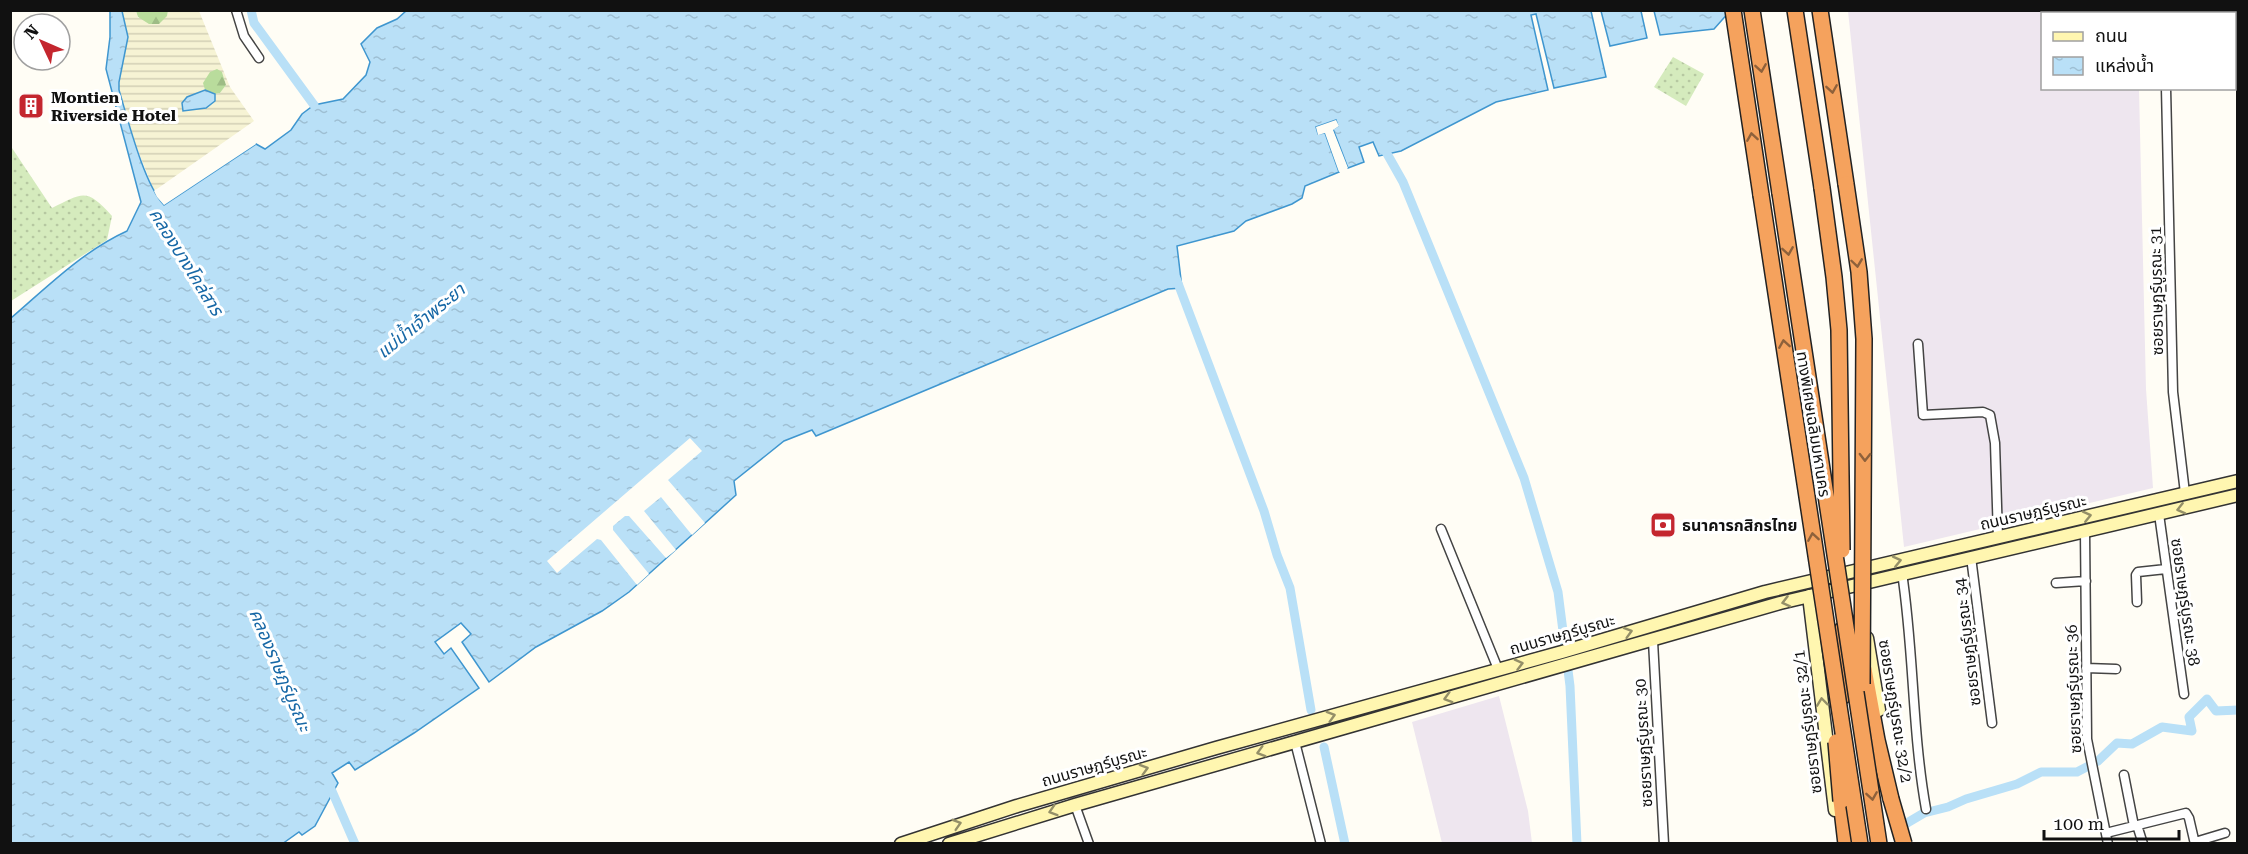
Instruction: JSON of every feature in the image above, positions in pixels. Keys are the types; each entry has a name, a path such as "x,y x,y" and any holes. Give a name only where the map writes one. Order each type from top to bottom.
{"highway":[{"name":"ทางพิเศษเฉลิมมหานคร","path":"1733,10 1860,843"},
{"name":"ทางพิเศษเฉลิมมหานคร","path":"1752,10 1879,843"},
{"path":"1795,10 1837,304 1841,387 1843,693 1848,762"},
{"path":"1820,10 1859,272 1864,339 1862,717 1865,760"},
{"path":"1842,627 1836,695 1836,732 1846,843"},
{"path":"1862,660 1881,758 1902,843"}],"main road":[{"name":"ถนนราษฎร์บูรณะ","path":"949,843 1295,742 1569,657 1765,592 2238,481"},
{"name":"ถนนราษฎร์บูรณะ","path":"902,843 1216,747 1498,669 1653,640 1809,596 2238,495"},
{"name":"ซอยราษฎร์บูรณะ 32/2","path":"1858,584 1902,843"},
{"name":"ซอยราษฎร์บูรณะ 32/1","path":"1809,596 1839,843"}],"street":[{"path":"237,10 244,36 259,58"},
{"name":"ซอยราษฎร์บูรณะ 31","path":"2166,90 2172,392 2185,493"},
{"path":"1918,344 1923,415 1983,412 1990,415 1995,443 1998,537"},
{"name":"ซอยราษฎร์บูรณะ 38","path":"2159,514 2184,694"},
{"path":"1441,529 1498,669"},
{"name":"ซอยราษฎร์บูรณะ 36","path":"2085,531 2087,739 2108,843"},
{"name":"ซอยราษฎร์บูรณะ 34","path":"1971,557 1992,723"},
{"path":"2137,602 2136,575 2138,572 2166,569"},
{"path":"1902,573 1911,641 1920,777 1926,809"},
{"path":"2056,583 2086,581"},
{"name":"ซอยราษฎร์บูรณะ 30","path":"1653,640 1664,843"},
{"path":"2086,668 2116,669"},
{"path":"1295,742 1321,843"},
{"path":"2124,775 2135,825 2143,843"},
{"path":"1076,805 1089,843"},
{"path":"2106,833 2186,813 2195,843 2225,833"}],"shaded area":[{"path":"122,11 136,11 138,18 167,16 168,11 199,11 230,87 254,121 154,191 135,143 119,90","holes":["222,72 226,85 220,93 215,94 215,101 187,97 205,90 204,83"]},
{"path":"1848,11 2137,11 2041,12 2041,90 2139,90 2146,389 2153,488 1904,547"},
{"path":"1499,696 1528,811 1532,843 1442,843 1412,722"}],"green space":[{"path":"136,10 168,11 167,16 159,24 149,24 138,17"},
{"path":"1673,57 1704,74 1686,106 1654,87"},
{"path":"217,69 222,72 226,85 220,93 215,94 205,90 203,83 210,72"},
{"path":"10,145 52,208 84,195 96,200 112,216 107,240 11,301"}],"water":[{"path":"110,11 122,11 128,37 119,90 143,167 164,205 256,144 265,149 291,130 302,114 314,105 343,99 366,75 370,62 361,44 377,28 397,19 406,11 1591,11 1606,77 1554,88 1536,14 1531,15 1548,90 1496,102 1401,151 1379,156 1373,142 1359,147 1364,162 1348,168 1333,129 1338,126 1336,120 1316,127 1318,134 1325,133 1339,172 1305,186 1302,198 1292,204 1246,221 1234,231 1177,246 1182,288 1168,289 816,436 812,430 784,441 734,481 736,495 629,592 602,611 536,647 489,682 462,642 471,634 461,623 435,642 444,654 451,648 479,688 355,770 349,762 332,773 338,783 315,826 302,835 299,832 282,844 11,844 11,318 80,259 127,231 141,202 106,69"},
{"path":"1601,11 1641,11 1647,38 1610,46"},
{"path":"1654,11 1730,11 1714,29 1660,35"},
{"path":"205,90 215,94 215,101 206,108 183,111 182,103 187,97"}],"pier":[{"path":"1336,120 1339,126 1333,130 1348,168 1345,169 1330,130 1334,124 1319,129 1327,132 1342,171 1339,172 1325,133 1318,135 1316,127"},
{"path":"255,142 256,144 164,205 157,197 154,191 156,189 164,201"},
{"path":"690,438 702,451 668,480 705,523 692,535 661,497 644,511 676,550 666,558 629,516 625,516 613,526 613,530 649,574 637,585 601,540 597,539 557,573 547,561"}],"waterway":[{"path":"251,10 254,23 314,105"},
{"path":"1381,143 1403,182 1524,478 1558,592 1570,686 1577,844"},
{"path":"1176,278 1264,511 1290,588 1311,710"},
{"path":"1907,823 1924,813 2017,784 2041,772 2077,772 2098,761 2117,743 2132,744 2162,727 2192,731 2189,717 2207,699 2216,711 2238,710"},
{"path":"1324,747 1345,844"},
{"name":"คลองราษฎร์บูรณะ","path":"328,782 355,844"}],"place":[{"name":"Montien Riverside Hotel","path":"31,106"},
{"name":"ธนาคารกสิกรไทย","path":"1663,525"}],"water label":[{"name":"คลองบางโคล่สาร","path":"186,262"},
{"name":"แม่น้ำเจ้าพระยา","path":"421,321"}]}
